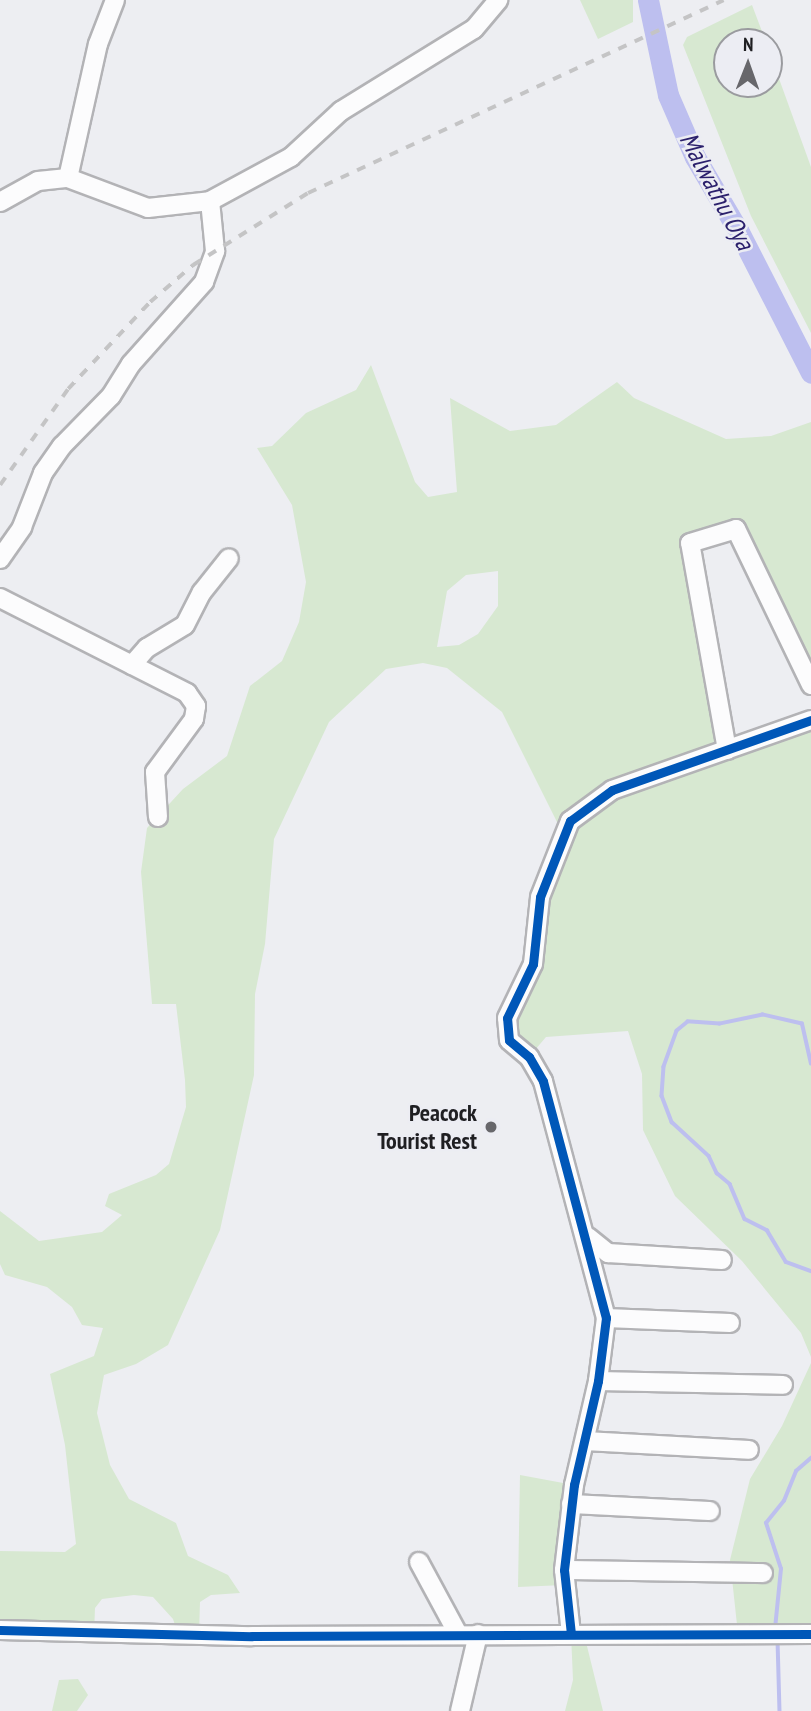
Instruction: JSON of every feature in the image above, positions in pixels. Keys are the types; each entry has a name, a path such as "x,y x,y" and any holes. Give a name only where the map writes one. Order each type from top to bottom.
{"street":[{"path":"68,178 98,44 116,0"},
{"path":"0,202 38,181 68,178 148,208 210,201 291,157 341,111 474,29 498,0"},
{"path":"0,559 22,527 43,473 62,446 111,396 131,364 204,282 215,251 210,201"},
{"path":"727,750 690,543 736,529 811,685"},
{"path":"132,665 147,648 185,625 202,592 229,558"},
{"path":"0,598 187,693 196,706 194,719 155,772 158,817"},
{"path":"571,1634 564,1570 571,1504 598,1381 606,1318 588,1237 566,1177 543,1081 529,1057 505,1032 514,1002 533,964 540,897 555,850 580,811 612,789 811,720"},
{"path":"588,1237 608,1253 722,1260"},
{"path":"606,1318 730,1323"},
{"path":"598,1381 783,1385"},
{"path":"585,1441 749,1450"},
{"path":"571,1504 709,1511"},
{"path":"419,1562 458,1634"},
{"path":"564,1570 763,1573"},
{"path":"0,1630 252,1636 811,1634"},
{"path":"460,1711 478,1634"}],"green space":[{"path":"580,0 633,0 633,22 598,39"},
{"path":"752,5 761,28 713,28 713,98 783,98 783,90 811,167 811,333 751,216 683,45 687,37"},
{"path":"371,365 415,482 428,497 457,492 450,398 510,431 556,425 617,382 634,398 726,439 771,436 811,422 811,685 736,529 690,543 727,750 811,720 811,1357 801,1333 742,1261 675,1196 643,1130 642,1074 628,1031 546,1037 529,1057 509,1040 514,1002 563,834 502,712 447,668 423,663 386,669 329,722 274,839 265,944 255,994 254,1075 220,1230 168,1345 136,1364 104,1375 97,1413 110,1465 129,1499 176,1523 188,1556 228,1575 240,1593 211,1595 200,1602 199,1634 178,1634 173,1619 153,1597 134,1595 102,1599 95,1608 94,1634 0,1630 0,1551 65,1552 76,1544 65,1445 50,1374 94,1356 103,1328 82,1325 72,1307 47,1287 5,1275 0,1264 0,1211 39,1241 102,1232 122,1215 105,1206 109,1194 156,1175 169,1164 186,1107 185,1080 176,1004 152,1004 141,872 147,828 183,789 227,756 250,686 282,661 299,622 306,582 292,505 257,448 272,446 306,413 356,390","holes":["498,571 498,606 478,634 459,645 437,647 447,591 466,575"]},
{"path":"811,1363 811,1634 738,1634 730,1560 750,1479 782,1426"},
{"path":"520,1475 574,1485 564,1585 518,1587"},
{"path":"571,1634 584,1634 603,1711 565,1711 573,1680"},
{"path":"78,1679 88,1695 77,1711 52,1711 59,1680"}],"waterway":[{"name":"Malwathu Oya","path":"648,0 668,95 695,157 739,232 811,373"},
{"path":"811,1064 802,1024 763,1015 720,1024 688,1022 677,1031 664,1067 662,1096 672,1122 709,1156 717,1173 730,1184 745,1219 767,1230 786,1262 811,1271"},
{"path":"775,1629 781,1569 766,1523 784,1501 796,1471 811,1458"},
{"path":"778,1640 780,1711"}],"railway":[{"path":"0,485 68,389 150,302 193,265 308,193 723,0"}],"cycle path":[{"path":"571,1634 564,1570 574,1485 598,1381 606,1318 543,1081 529,1057 509,1040 507,1018 533,964 540,897 570,821 612,790 811,720"},
{"path":"0,1630 252,1636 811,1634"}],"place":[{"name":"Peacock Tourist Rest","path":"491,1127"}]}
